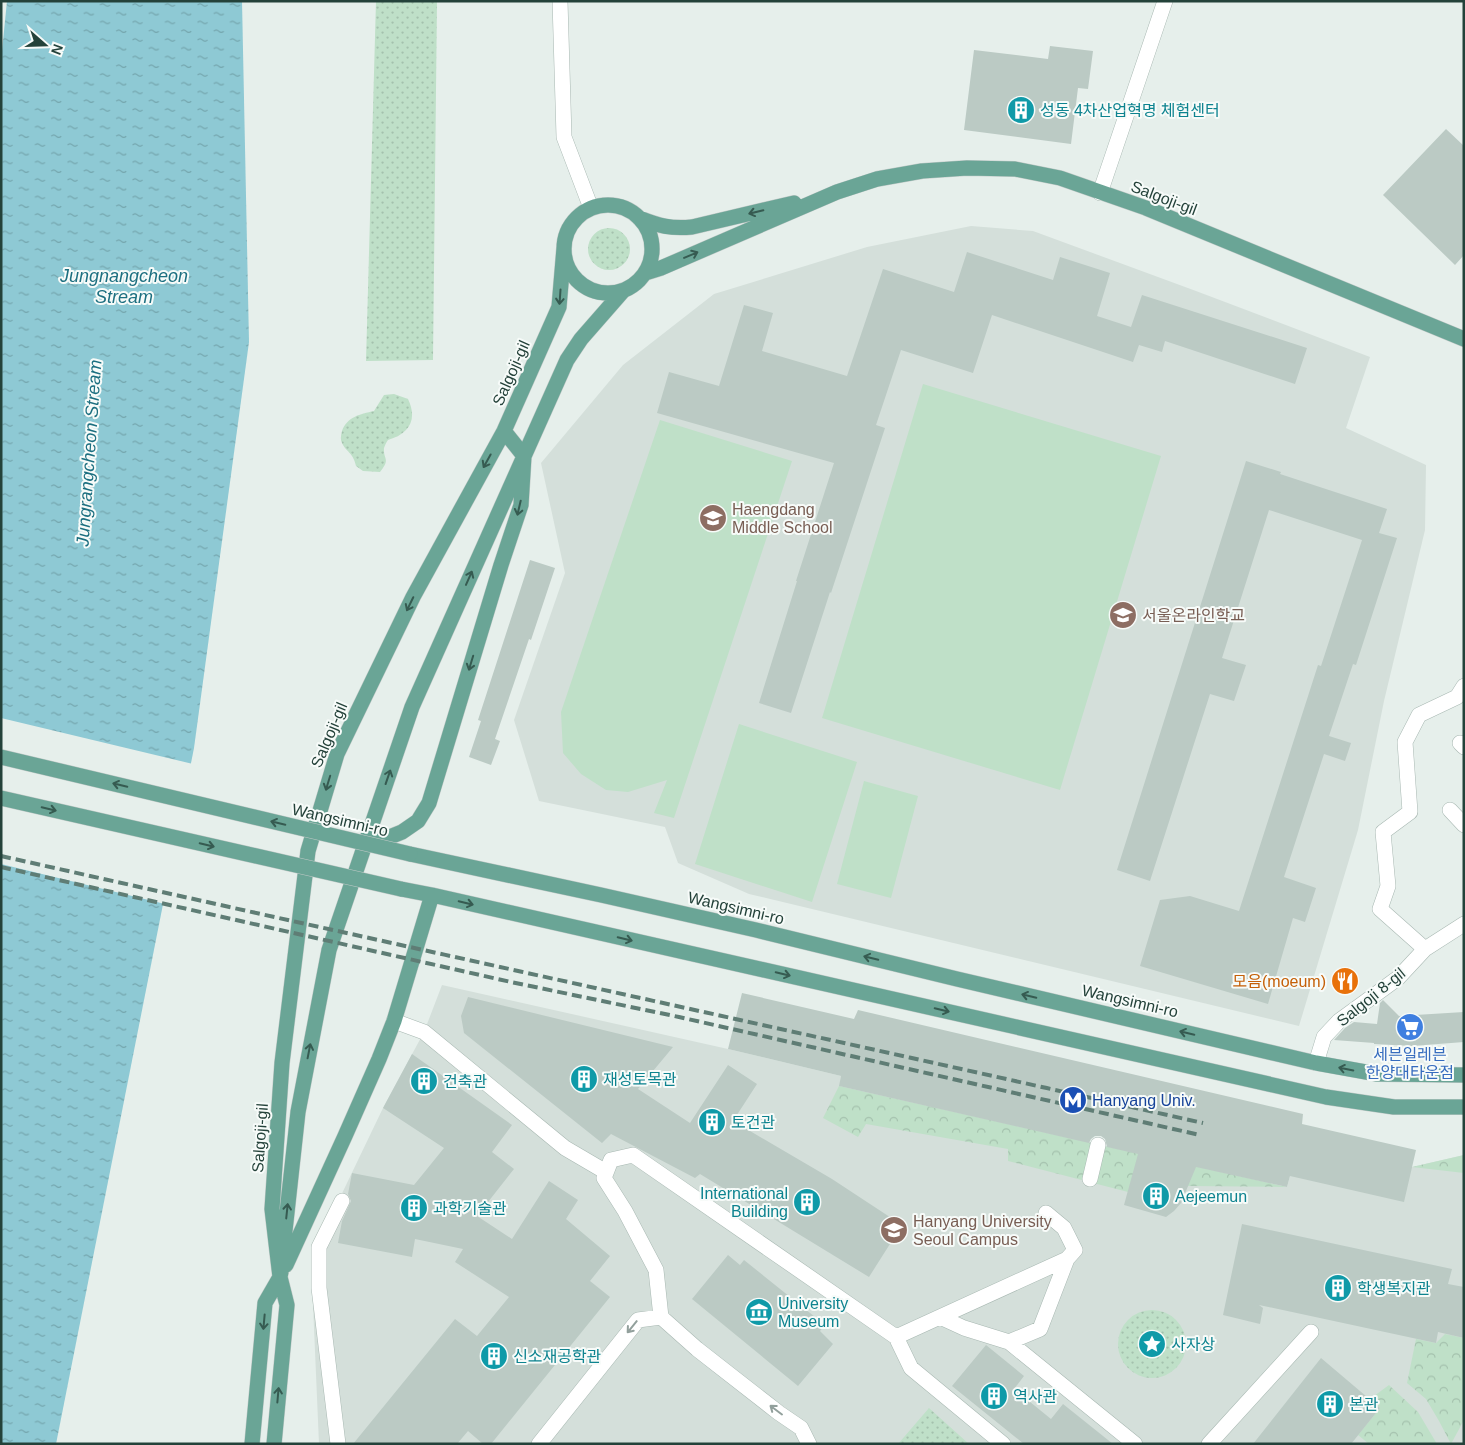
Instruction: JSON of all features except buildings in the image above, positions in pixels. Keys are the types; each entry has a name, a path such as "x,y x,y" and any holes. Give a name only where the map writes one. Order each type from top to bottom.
{"main road":[{"name":"Salgoji-gil","path":"639,218 663,227 692,227 837,192 886,178 922,171 967,168 1015,169 1060,178 1146,208 1464,339"},
{"name":"Salgoji-gil","path":"646,273 837,192"},
{"path":"604,205 617,206 628,210 639,218 648,230 652,244 651,259 646,273 635,284 623,291 609,294 595,292 582,286 572,275 566,262 564,248 566,236 572,224 580,215 591,208 604,205"},
{"name":"Salgoji-gil","path":"274,1444 287,1305 280,1277 272,1209 282,1063 308,851 337,754 413,597 504,431 559,307 564,248"},
{"name":"Salgoji-gil","path":"252,1444 265,1303 280,1277 298,1112 328,950 412,707 524,456 567,360 581,339 623,291"},
{"path":"370,845 402,832 418,821 429,803 521,505 524,456 504,431"},
{"name":"Wangsimni-ro","path":"1,758 370,845 726,924 1316,1063 1377,1074 1464,1076"},
{"path":"1,798 1326,1097 1394,1106 1464,1107"},
{"path":"280,1277 379,1059 394,1021 432,895"}],"street":[{"path":"560,1 564,137 591,208"},
{"path":"1100,193 1165,1"},
{"path":"1425,949 1380,909 1388,886 1383,832 1410,812 1405,742 1419,715 1457,698 1464,686"},
{"path":"1450,810 1464,825"},
{"name":"Salgoji 8-gil","path":"1316,1063 1324,1037 1339,1021 1398,978 1425,949 1464,924"},
{"path":"394,1021 424,1032 565,1148 606,1172"},
{"path":"1090,1179 1098,1145"},
{"path":"809,1444 800,1428 698,1349 661,1317 656,1270 625,1211 604,1178 611,1160 634,1155 896,1336 911,1368 1003,1444"},
{"path":"338,1444 319,1288 319,1247 342,1201"},
{"path":"1009,1342 1040,1329 1067,1260 1075,1250 1064,1228 1046,1213"},
{"path":"896,1336 1067,1260"},
{"path":"940,1316 964,1328 1009,1342 1135,1444"},
{"path":"539,1444 638,1320 661,1317"},
{"path":"1209,1444 1310,1332"}],"shaded area":[{"name":"서울온라인학교","path":"971,226 1033,231 1370,357 1346,428 1426,465 1425,530 1384,701 1358,830 1299,1026 749,894 678,863 665,827 539,801 514,720 565,573 541,463 623,365 714,294 867,247"},
{"name":"Hanyang University Seoul Campus","path":"442,985 841,1076 840,1086 1287,1187 1290,1176 1412,1167 1464,1155 1464,1444 319,1444 311,1258 383,1108 424,1032"}],"green space":[{"path":"376,1 437,1 433,360 366,361"},
{"path":"609,228 624,234 630,249 624,264 609,270 594,264 588,249 594,234"},
{"path":"923,384 1161,456 1060,790 822,718"},
{"path":"394,394 408,399 412,413 410,425 401,434 387,441 384,448 386,461 380,472 363,471 356,466 353,458 342,443 341,438 344,426 351,419 359,415 374,411 384,395"},
{"path":"660,420 792,461 674,818 654,813 667,780 628,792 606,790 581,774 563,753 561,712"},
{"path":"739,724 857,762 812,902 695,864"},
{"path":"864,781 918,796 891,898 837,884"},
{"path":"839,1086 1287,1187 1188,1186 1134,1172 1128,1192 1008,1161 1008,1149 866,1124 858,1137 823,1118"},
{"path":"1464,1155 1464,1173 1412,1167"},
{"path":"1152,1310 1165,1313 1176,1320 1183,1331 1186,1344 1183,1357 1176,1368 1165,1375 1152,1378 1139,1375 1128,1368 1121,1357 1118,1344 1121,1331 1128,1320 1139,1313"},
{"path":"1445,1334 1464,1338 1464,1420 1451,1444 1426,1399 1407,1383 1416,1339 1436,1343"},
{"path":"1389,1385 1418,1412 1437,1444 1369,1444 1358,1435 1380,1408 1370,1399"},
{"path":"929,1408 969,1444 898,1444"}],"water":[{"name":"Jungnangcheon Stream","path":"7,1 242,1 249,342 194,748 56,1444 1,1444 1,61"}],"pier":[{"path":"1,718 193,764 165,904 1,864"}],"railway":[{"path":"1,856 1203,1123"},
{"path":"1,867 511,982 679,1017 1200,1135"}],"place":[{"name":"성동 4차산업혁명 체험센터","path":"1021,110"},
{"name":"Haengdang Middle School","path":"713,518"},
{"name":"서울온라인학교","path":"1123,615"},
{"name":"모음(moeum)","path":"1345,981"},
{"name":"세븐일레븐 한양대타운점","path":"1410,1027"},
{"name":"재성토목관","path":"584,1079"},
{"name":"건축관","path":"424,1081"},
{"name":"Hanyang Univ.","path":"1073,1100"},
{"name":"토건관","path":"712,1122"},
{"name":"Aejeemun","path":"1156,1196"},
{"name":"International Building","path":"807,1202"},
{"name":"과학기술관","path":"414,1208"},
{"name":"Hanyang University Seoul Campus","path":"894,1230"},
{"name":"학생복지관","path":"1338,1288"},
{"name":"University Museum","path":"759,1312"},
{"name":"사자상","path":"1152,1344"},
{"name":"신소재공학관","path":"494,1356"},
{"name":"역사관","path":"994,1396"},
{"name":"본관","path":"1330,1404"}],"water label":[{"name":"Jungrangcheon Stream","path":"89,453"}]}
